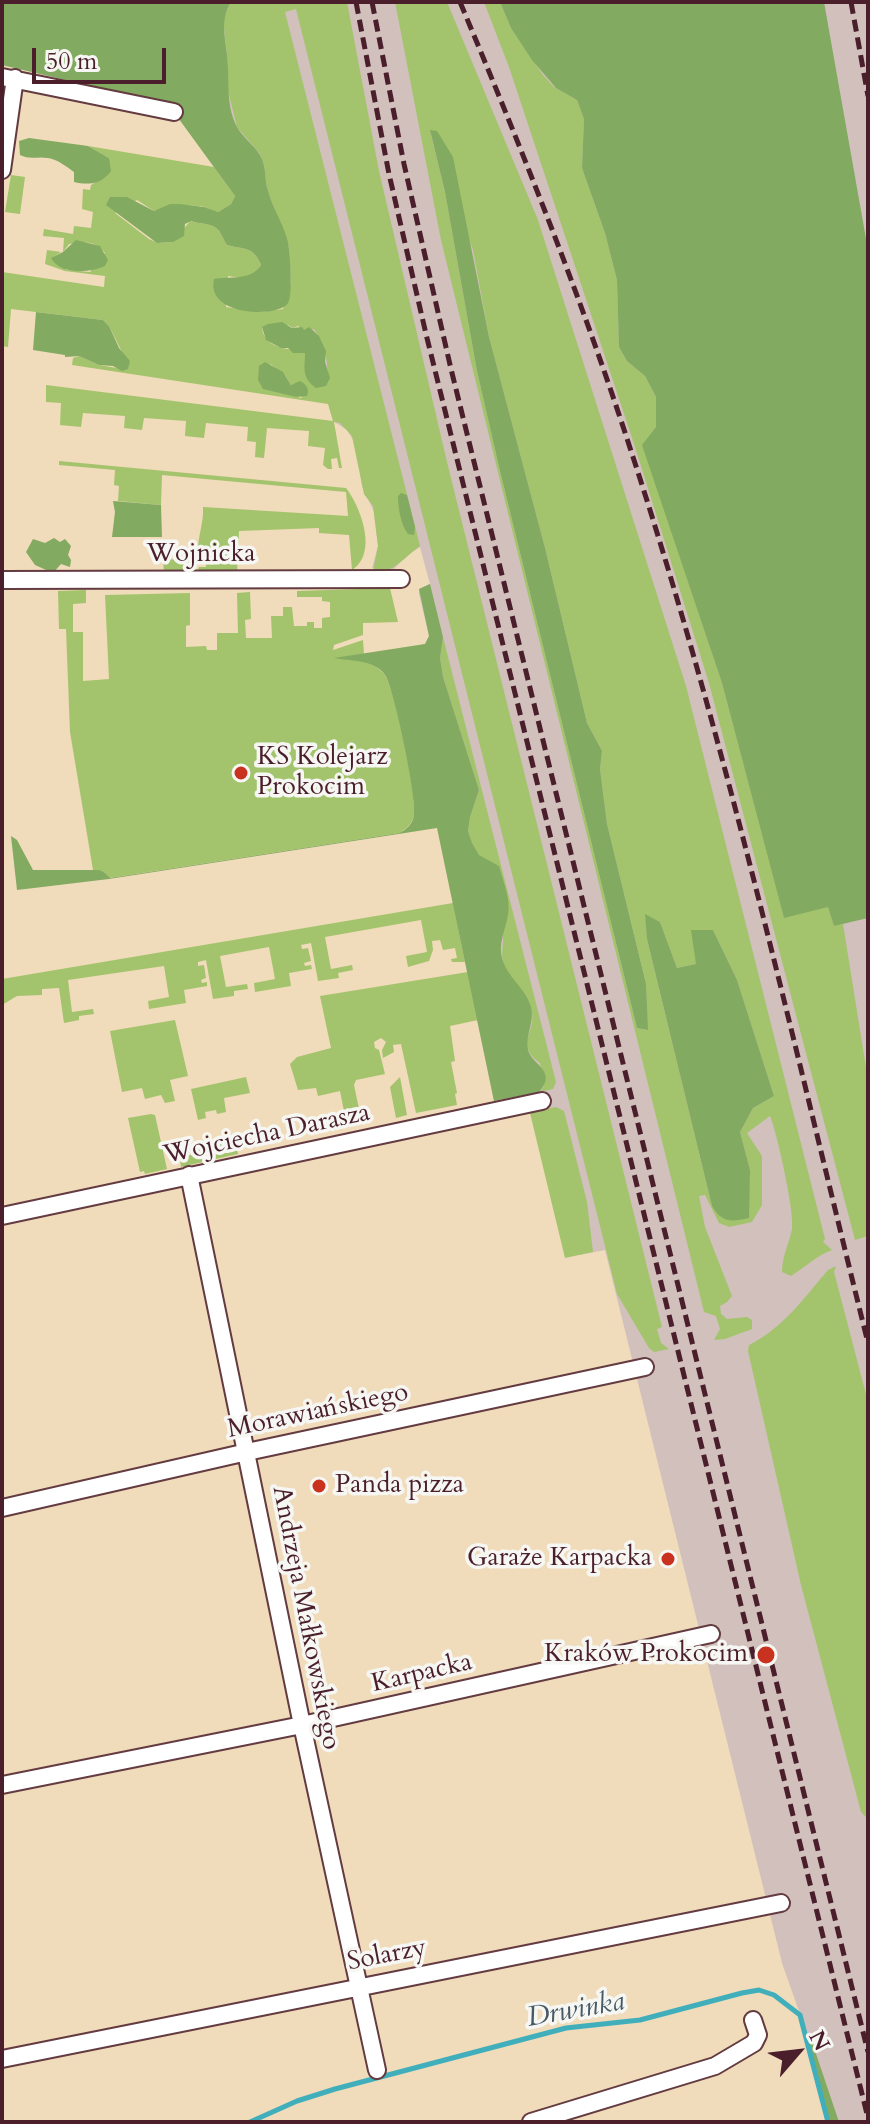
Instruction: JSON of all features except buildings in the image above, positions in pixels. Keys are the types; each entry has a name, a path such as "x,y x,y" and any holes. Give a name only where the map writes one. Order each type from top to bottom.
{"street":[{"path":"2,170 8,78 174,112"},
{"name":"Wojnicka","path":"2,580 401,579"},
{"name":"Wojciecha Darasza","path":"2,1216 542,1101"},
{"name":"Andrzeja Małkowskiego","path":"189,1175 302,1725 377,2070"},
{"name":"Morawiańskiego","path":"2,1508 645,1367"},
{"name":"Karpacka","path":"2,1785 302,1725 711,1634"},
{"name":"Solarzy","path":"2,2059 781,1903"},
{"path":"531,2122 715,2066 754,2043 758,2035 753,2020"}],"shaded area":[{"path":"2,2 868,2 868,2122 838,2122 782,1963 605,1250 579,1255 540,1092 494,1101 404,649 425,644 429,636 419,589 430,584 420,547 394,569 372,568 378,546 374,512 362,486 356,445 347,430 333,421 288,269 169,104 2,65"}],"green space":[{"path":"2,2 231,2 225,15 224,28 229,100 239,131 258,151 262,160 270,198 286,234 291,277 288,303 282,308 259,312 231,307 221,301 214,292 214,279 246,276 261,265 251,251 227,245 214,226 191,221 185,224 184,236 173,242 157,243 106,205 110,197 127,197 154,211 170,204 180,204 218,212 231,204 235,196 168,104 2,65"},
{"path":"231,2 347,2 379,171 447,462 662,1327 657,1329 661,1343 669,1349 654,1352 649,1348 617,1294 296,9 285,12 420,546 392,568 373,571 378,546 373,506 364,494 352,436 340,423 334,422 342,468 339,468 337,458 331,459 332,469 328,469 323,465 325,448 308,446 309,431 267,428 264,458 255,457 256,442 247,441 248,427 206,423 204,438 185,436 186,421 144,418 142,430 124,428 125,416 83,413 81,427 60,425 61,403 46,402 46,385 333,421 328,404 72,365 73,358 79,356 99,365 117,368 122,352 103,320 11,309 8,347 2,346 2,272 104,287 105,276 65,271 45,264 47,250 61,252 52,258 67,270 90,272 105,253 98,246 84,243 69,244 63,252 64,238 43,236 44,229 73,234 74,226 91,228 93,212 82,209 83,189 90,190 91,185 99,180 109,158 88,146 214,167 235,196 231,204 218,212 202,206 186,205 154,211 137,200 115,213 158,243 173,242 190,221 214,226 227,245 251,251 261,265 246,276 228,276 226,307 261,312 283,309 291,282 289,247 267,190 260,154 237,127 226,83 228,64 223,19","holes":["288,325 293,328 298,326 304,331 314,329 318,335 326,356 326,386 305,358 305,353 272,344 262,327","270,364 285,375 291,385 294,384 302,398 269,390"]},
{"path":"395,2 447,2 538,220 686,686 825,1239 823,1242 832,1250 791,1276 782,1272 792,1229 791,1207 770,1116 747,1133 762,1156 762,1205 752,1222 729,1227 719,1223 705,1195 699,1196 705,1227 732,1296 720,1306 721,1314 727,1319 747,1317 752,1320 752,1329 725,1339 714,1340 720,1329 716,1316 704,1312 441,240","holes":["430,131 473,250 489,337 587,723 602,751 600,769 607,824 646,984 647,1030 637,1028 500,471","646,915 660,922 677,968 696,964 713,930 737,980 774,1096 753,1108 740,1132 750,1170 712,1206 647,939"]},
{"path":"484,2 500,2 511,28 543,75 554,87 577,100 584,119 582,168 605,233 617,280 619,347 627,361 645,376 656,397 656,427 643,445 722,683 784,917 828,906 834,926 843,924 868,1080 868,1236 855,1240 709,683 635,447 509,67"},
{"path":"500,2 824,2 868,250 868,918 834,926 828,907 784,918 722,683 642,445 656,427 656,397 645,376 627,361 619,347 617,280 605,233 582,168 584,119 577,100 556,88 532,60 511,28"},
{"path":"430,130 437,131 453,157 489,337 587,723 602,751 600,769 607,824 646,984 648,1030 637,1028 500,471 477,371 445,192"},
{"path":"29,138 88,146 109,158 111,171 94,183 74,182 74,172 58,162 20,155 19,141"},
{"path":"11,175 25,177 20,214 5,212"},
{"path":"76,240 100,246 108,260 105,266 76,271 55,264 51,258"},
{"path":"36,312 103,320 130,361 128,369 122,371 113,366 99,365 79,356 65,357 33,350"},
{"path":"282,322 292,328 302,327 304,330 309,327 319,336 326,351 325,362 330,378 326,386 316,388 308,380 305,353 293,353 266,340 262,327"},
{"path":"265,362 283,372 291,385 300,381 304,384 308,389 307,396 296,397 263,389 258,380 259,366"},
{"path":"59,461 346,488 361,517 366,541 364,553 352,570 349,535 319,533 319,528 239,531 237,574 164,573 163,560 190,558 190,572 206,567 206,554 198,554 203,507 348,516 346,492 162,475 161,505 118,501 119,486 114,485 115,470 59,465"},
{"path":"401,493 407,495 414,535 408,534 402,521 398,496"},
{"path":"113,501 161,505 162,537 112,537"},
{"path":"54,538 60,542 65,539 71,546 68,555 71,560 70,567 61,564 53,573 35,565 26,552 33,539 45,543"},
{"path":"430,584 443,637 440,658 443,677 479,790 468,831 479,855 499,866 508,903 501,952 510,974 531,1007 528,1050 546,1079 539,1092 494,1101 437,828 109,879 17,890 11,836 17,840 33,870 99,870 110,878 404,830 412,821 414,805 404,744 389,684 375,666 334,658 425,644 429,636 419,589"},
{"name":"KS Kolejarz Prokocim","path":"390,588 398,622 363,623 363,635 334,645 333,650 363,640 364,654 338,658 375,666 389,683 412,787 414,815 407,828 399,833 109,878 104,872 93,870 70,732 66,629 59,629 58,591 86,590 86,603 73,604 73,632 83,632 83,681 109,679 105,595 190,593 186,647 206,646 207,650 217,650 217,633 238,633 237,593 250,592 251,619 245,620 246,638 272,638 271,616 283,616 283,607 292,607 294,626 307,626 307,622 314,622 314,628 322,628 322,618 330,617 330,602 322,601 322,597 297,597 297,591"},
{"path":"443,637 556,1082 553,1089 540,1092 544,1086 540,1063 527,1045 532,1013 524,994 504,965 502,925 489,861 479,855 468,831 479,790 443,677 440,658"},
{"path":"453,903 465,962 452,962 451,959 457,958 455,948 443,950 440,940 432,941 429,961 408,967 406,956 427,952 421,920 325,937 331,969 352,965 353,970 338,973 339,978 318,981 311,943 301,945 302,949 308,948 311,961 304,963 305,966 311,965 312,969 289,973 291,986 255,992 254,983 275,979 269,947 220,956 226,987 247,984 248,989 234,991 234,996 213,999 206,960 198,962 198,966 204,965 206,978 201,980 202,983 207,982 207,986 184,990 186,1003 149,1009 148,1001 169,997 164,966 68,980 72,1012 93,1009 94,1014 79,1016 79,1020 64,1023 59,988 42,989 42,995 17,996 2,1005 2,979"},
{"path":"645,914 660,922 677,968 696,964 691,930 713,930 737,980 774,1096 753,1108 740,1132 750,1170 749,1218 728,1220 719,1216 712,1206 647,939"},
{"path":"468,972 478,1020 450,1026 457,1105 416,1113 401,1044 393,1045 394,1052 383,1058 382,1050 386,1042 381,1038 374,1042 385,1074 356,1080 354,1085 362,1123 347,1126 340,1091 318,1096 316,1088 298,1090 290,1064 297,1057 331,1048 320,996"},
{"path":"175,1020 188,1076 170,1080 175,1101 165,1103 161,1095 145,1099 142,1088 122,1092 110,1031"},
{"path":"246,1077 250,1093 224,1098 226,1112 205,1112 206,1118 198,1120 191,1089"},
{"path":"400,1077 407,1115 396,1118 390,1087"},
{"path":"556,1107 564,1111 587,1202 593,1252 565,1258 530,1113"},
{"path":"155,1115 167,1169 145,1174 144,1171 140,1172 128,1118"},
{"path":"235,1141 238,1154 181,1167 180,1158 197,1153 197,1149"},
{"path":"836,1266 834,1272 868,1402 868,1819 861,1812 801,1585 748,1351 749,1345 783,1321 828,1270"},
{"path":"806,2031 812,2042 839,2122 830,2122"}],"waterway":[{"name":"Drwinka","path":"250,2122 297,2101 335,2089 566,2028 640,2020 759,1990 774,1995 800,2015 828,2122"}],"railway":[{"path":"356,2 389,174 426,334 868,2118"},
{"path":"372,2 404,164 451,369 868,2052"},
{"path":"460,2 573,284 614,399 667,566 730,787 868,1343"},
{"path":"851,2 868,96"}],"place":[{"name":"KS Kolejarz Prokocim","path":"241,773"},
{"name":"Panda pizza","path":"319,1486"},
{"name":"Garaże Karpacka","path":"668,1559"},
{"name":"Kraków Prokocim","path":"766,1655"}]}
